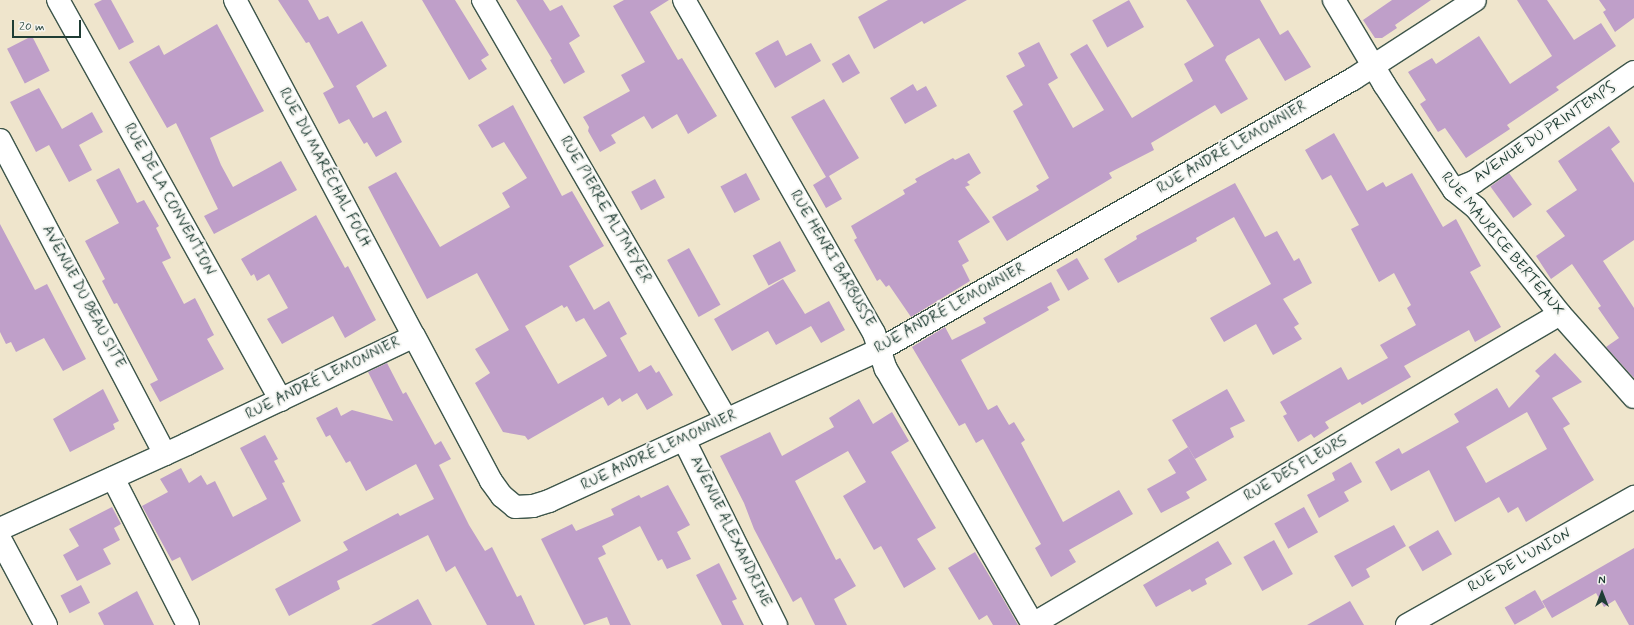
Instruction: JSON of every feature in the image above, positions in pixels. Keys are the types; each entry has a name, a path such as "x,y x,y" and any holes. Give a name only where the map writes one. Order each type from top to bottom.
{"street":[{"name":"RUE DE LA CONVENTION","path":"58,0 281,400"},
{"name":"RUE DU MARÉCHAL FOCH","path":"235,0 414,336"},
{"name":"RUE PIERRE ALTMEYER","path":"484,0 726,420"},
{"name":"RUE HENRI BARBUSSE","path":"684,0 874,333 886,369 1033,624"},
{"name":"RUE MAURICE BERTEAUX","path":"1334,0 1374,66 1454,190 1476,208 1560,314 1634,396"},
{"name":"RUE ANDRÉ LEMONNIER","path":"0,529 114,478 414,336 491,481 515,507 533,506 549,502 879,350 1374,66 1474,0"},
{"name":"AVENUE DU PRINTEMPS","path":"1454,190 1474,182 1634,72"},
{"name":"AVENUE DU BEAU SITE","path":"0,140 165,454"},
{"name":"RUE DES FLEURS","path":"1033,624 1560,314"},
{"name":"AVENUE ALEXANDRINE","path":"684,440 776,625"},
{"path":"114,478 188,625"},
{"name":"RUE DE L'UNION","path":"1407,625 1634,497"},
{"path":"0,539 46,625"}],"building":[{"path":"102,0 111,0 134,42 119,50 94,4"},
{"path":"278,0 308,0 319,20 328,16 338,34 362,21 387,66 356,86 373,118 386,111 402,142 376,157 367,142 364,144 349,119 339,124 323,93 334,87 309,42 306,43"},
{"path":"422,0 455,0 489,55 481,60 487,69 469,80"},
{"path":"516,0 543,0 550,11 562,5 580,36 569,43 585,72 564,84 550,60 552,59"},
{"path":"624,0 669,0 650,12 678,60 682,58 717,116 688,134 677,114 652,129 644,116 611,135 616,143 600,152 588,131 589,127 583,117 630,91 621,75 645,62 613,6"},
{"path":"888,0 967,0 924,24 922,21 874,49 858,17"},
{"path":"1129,0 1144,27 1107,47 1092,20"},
{"path":"1186,0 1260,0 1280,35 1288,30 1311,67 1285,81 1259,38 1227,56 1225,60 1248,99 1221,114 1215,105 1151,143 1154,150 1109,173 1112,178 1007,241 992,217 1039,190 1036,186 1049,178 1013,111 1023,105 1006,76 1025,66 1018,53 1039,42 1058,78 1048,84 1073,128 1104,110 1070,54 1087,44 1132,118 1193,81 1184,64 1214,46"},
{"path":"1392,0 1431,0 1395,25 1397,28 1382,38 1375,38 1363,20"},
{"path":"1517,0 1547,0 1574,40 1601,23 1616,46 1556,87 1559,90 1507,125 1510,129 1466,158 1445,128 1438,132 1420,104 1426,100 1408,72 1432,58 1436,64 1479,36 1510,84 1552,56"},
{"path":"1599,0 1634,0 1634,18 1615,32 1603,12 1606,10"},
{"path":"217,24 264,111 210,138 221,165 233,187 281,161 297,190 214,234 204,216 218,209 176,123 167,128 129,62 159,45 164,55"},
{"path":"32,36 50,71 25,83 7,49"},
{"path":"778,40 786,56 811,43 821,61 775,88 755,53"},
{"path":"849,54 860,73 843,83 832,64"},
{"path":"913,84 917,91 926,86 937,106 905,124 890,98"},
{"path":"39,88 62,129 92,112 103,132 79,145 92,170 69,182 49,145 36,152 10,102"},
{"path":"824,99 859,158 829,176 842,199 826,208 813,185 826,177 791,117"},
{"path":"513,105 562,196 572,191 604,246 569,266 594,310 609,301 627,334 620,338 639,372 651,365 656,373 659,371 673,395 647,410 637,393 622,402 620,398 608,406 603,397 528,440 525,436 503,432 475,383 490,373 475,349 509,330 477,273 427,299 368,187 396,172 440,247 510,207 502,193 527,178 504,142 492,148 478,125","holes":["562,305 564,308 567,306 576,322 584,318 607,356 558,384 525,326"]},
{"path":"1609,126 1620,142 1611,149 1634,183 1634,240 1603,261 1634,308 1634,378 1606,347 1619,338 1598,308 1601,306 1572,264 1551,279 1536,256 1565,236 1546,211 1577,190 1558,161"},
{"path":"1334,133 1367,191 1383,182 1386,187 1412,173 1443,227 1456,219 1481,266 1470,272 1501,327 1475,342 1469,330 1404,366 1411,377 1362,405 1360,402 1325,422 1329,428 1314,438 1311,434 1298,442 1283,416 1287,414 1280,402 1341,367 1348,380 1388,358 1380,345 1416,325 1407,308 1411,305 1394,273 1379,282 1351,229 1359,225 1331,175 1322,180 1305,150"},
{"path":"969,153 981,173 967,182 970,185 965,187 990,222 958,241 969,261 962,265 970,281 911,317 889,285 886,287 880,279 877,281 854,240 857,238 851,226 905,194 903,190 917,182 915,179 953,158 955,160"},
{"path":"119,168 137,203 144,200 159,226 156,228 171,258 162,262 184,304 195,298 214,335 207,339 224,369 160,402 150,384 158,380 117,303 114,304 102,281 105,279 85,241 119,223 96,180"},
{"path":"746,173 760,199 734,213 720,187"},
{"path":"1509,173 1532,205 1513,218 1490,187"},
{"path":"655,179 665,198 641,210 631,192"},
{"path":"1235,183 1265,237 1277,231 1294,261 1299,258 1312,283 1283,299 1299,324 1294,327 1302,339 1273,355 1256,324 1224,342 1210,318 1271,284 1234,217 1196,238 1197,241 1118,283 1104,259 1137,239 1136,236"},
{"path":"316,215 345,268 348,266 376,320 345,338 333,316 282,344 267,319 288,308 269,274 257,281 254,274 251,276 241,259"},
{"path":"0,224 35,290 47,284 86,359 63,371 44,338 16,352 11,342 6,344 0,332"},
{"path":"780,241 796,271 769,286 753,256"},
{"path":"689,248 721,305 699,317 667,260"},
{"path":"1077,258 1089,279 1068,291 1056,270"},
{"path":"783,279 805,314 829,301 845,330 821,343 811,326 776,345 768,331 732,351 714,319"},
{"path":"1051,282 1060,300 1047,307 1049,310 961,360 988,410 997,405 1009,425 1014,422 1025,440 1021,443 1063,522 1119,490 1133,514 1069,550 1076,562 1051,577 1035,548 1041,544 983,439 976,443 965,423 959,426 912,347 945,327 952,340 986,323 983,318"},
{"path":"1555,353 1582,382 1552,398 1570,424 1563,428 1594,480 1526,522 1518,507 1508,513 1499,497 1455,522 1429,470 1391,491 1375,462 1399,448 1402,454 1459,422 1454,414 1497,388 1509,408 1540,376 1535,371","holes":["1527,412 1547,449 1486,483 1466,447"]},
{"path":"387,363 403,394 406,392 435,445 441,441 451,459 439,465 469,525 485,551 492,547 517,597 521,595 535,625 487,625 455,566 446,572 428,535 337,581 340,589 289,616 275,589 348,550 343,542 398,513 400,516 434,499 416,464 366,491 350,461 346,463 330,435 326,437 316,418 337,407 341,416 352,410 393,421 368,372"},
{"path":"103,389 119,421 113,424 115,429 70,452 53,419"},
{"path":"1227,389 1245,421 1230,428 1234,437 1195,459 1172,420"},
{"path":"859,399 873,424 892,412 909,441 891,452 936,528 917,539 936,569 904,588 881,546 874,550 843,496 866,482 848,451 795,481 836,560 840,558 856,586 834,599 847,625 815,625 801,597 793,602 754,529 744,503 720,456 770,432 782,456 834,427 829,418"},
{"path":"265,435 278,459 274,461 285,482 282,483 301,521 192,581 180,557 172,561 142,506 168,492 160,479 181,468 189,483 201,475 207,485 215,481 233,517 267,499 240,448"},
{"path":"1188,447 1207,480 1186,492 1190,498 1161,513 1147,489 1176,473 1168,460"},
{"path":"1351,462 1362,482 1344,492 1349,501 1319,518 1307,495 1335,480 1332,473"},
{"path":"668,485 690,525 677,532 691,559 667,569 662,559 658,561 640,526 602,546 606,554 598,558 631,625 610,625 607,617 584,625 541,539 572,524 576,531 614,515 611,509 639,495 641,498"},
{"path":"112,507 121,524 114,528 120,540 103,549 111,564 77,581 63,555 79,546 69,529"},
{"path":"1304,507 1318,532 1288,549 1274,523"},
{"path":"1394,525 1406,546 1366,569 1370,577 1352,587 1334,556"},
{"path":"1438,530 1452,554 1423,571 1409,547"},
{"path":"1274,540 1293,574 1262,591 1243,557"},
{"path":"1218,541 1232,564 1205,579 1207,584 1192,592 1190,589 1156,607 1143,585"},
{"path":"1634,548 1634,625 1629,625 1615,600 1604,607 1596,593 1552,618 1542,601"},
{"path":"975,552 1018,625 993,625 987,615 979,620 948,568"},
{"path":"719,563 737,599 732,601 744,625 722,625 696,575"},
{"path":"81,585 90,603 70,613 61,595"},
{"path":"1535,590 1545,607 1515,625 1505,608"},
{"path":"137,591 154,625 104,625 98,613"},
{"path":"418,599 432,625 371,625"},
{"path":"1350,601 1364,625 1307,625"}]}
